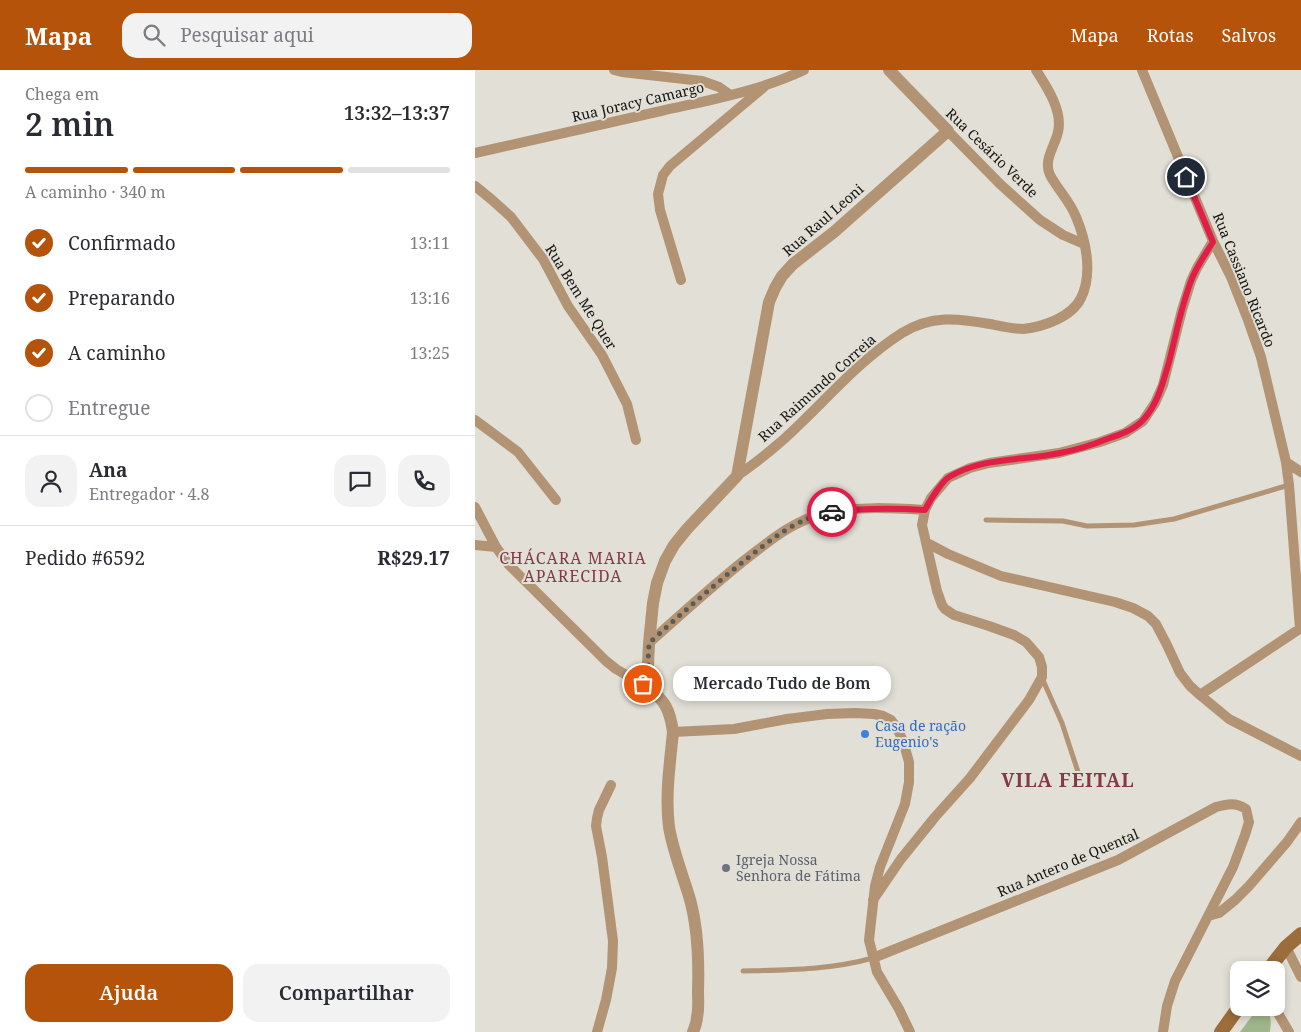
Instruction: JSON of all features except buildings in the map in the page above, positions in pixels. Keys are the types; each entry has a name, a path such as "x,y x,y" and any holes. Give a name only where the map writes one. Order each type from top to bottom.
{"main road":[{"path":"1274,961 1286,947 1301,934"},
{"path":"1221,1032 1233,1016"}],"street":[{"path":"615,70 702,81 719,87 729,94"},
{"name":"Rua Joracy Camargo","path":"475,153 767,85 804,70"},
{"name":"Rua Cesário Verde","path":"889,70 1000,184 1040,220 1063,235 1084,244"},
{"name":"Rua Raimundo Correia","path":"647,687 653,603 657,583 665,561 674,546 737,476 758,462 778,444 858,367 902,333 925,322 951,319 1022,329 1045,325 1063,316 1081,299 1087,267 1084,244 1076,216 1069,201 1057,188 1048,170 1049,158 1059,132 1058,118 1053,97 1036,70"},
{"name":"Rua Cassiano Ricardo","path":"1142,70 1213,242 1231,277 1261,357 1286,462 1301,629"},
{"path":"681,280 660,210 658,194 663,175 670,166 767,85"},
{"name":"Rua Raul Leoni","path":"737,476 769,302 782,276 793,264 834,232 948,131"},
{"name":"Rua Bem Me Quer","path":"475,186 511,217 543,259 568,306 603,355 627,404 636,440"},
{"path":"873,900 901,859 970,778 1029,700 1042,677 1039,657 1026,642 1014,635 954,615 942,605 922,525 925,510 931,498 948,478 970,468 989,463 1059,454 1125,433 1143,421 1155,403 1163,385 1191,281 1213,242"},
{"path":"475,420 518,452 556,500"},
{"path":"475,432 485,427"},
{"path":"1286,462 1301,472"},
{"path":"475,507 496,547 509,565 606,661 616,670 647,687 663,701 668,709 673,732 667,804 669,827 673,848 694,916 697,945 697,1017 693,1032"},
{"path":"649,643 714,585 774,537 801,521 825,513 848,510 892,508 925,510"},
{"path":"927,543 1001,576 1115,602 1133,608 1148,616 1157,624 1179,672 1200,696 1229,719 1301,756"},
{"path":"475,545 496,547"},
{"path":"1200,696 1301,629"},
{"path":"673,732 734,729 827,714 874,714 891,720 903,741 909,762 909,782 905,804 880,867 875,886 869,940 877,972 910,1032"},
{"path":"597,1032 612,968 613,941 597,818 611,785"},
{"name":"Rua Antero de Quental","path":"873,958 1118,860 1216,807 1231,804 1241,806 1246,809 1249,822 1233,867 1208,916"},
{"path":"1163,1032 1167,1006 1175,981 1208,916 1219,913 1249,886 1287,842 1301,822"},
{"path":"1286,947 1301,977"},
{"path":"1280,1016 1289,1032"}],"lane":[{"path":"987,520 1063,521 1087,526 1134,525 1174,519 1289,484"},
{"path":"1042,677 1062,723 1080,778"},
{"path":"743,971 833,967 873,958"}],"green space":[{"path":"1252,1016 1270,1016 1270,1032 1240,1032"}],"way so far":[{"path":"643,684 647,687 649,643 714,585 774,537 801,521 832,512"}],"place":[{"name":"Mercado Tudo de Bom","path":"643,684"},
{"name":"Casa de ração Eugenio's","path":"865,734"},
{"name":"Igreja Nossa Senhora de Fátima","path":"726,868"}],"district":[{"name":"CHÁCARA MARIA APARECIDA","path":"573,567"},
{"name":"VILA FEITAL","path":"1068,780"}],"route":[{"path":"832,512 892,508 925,510 931,498 948,478 970,468 989,463 1059,454 1125,433 1143,421 1155,403 1163,385 1191,281 1213,242 1186,177"}]}
